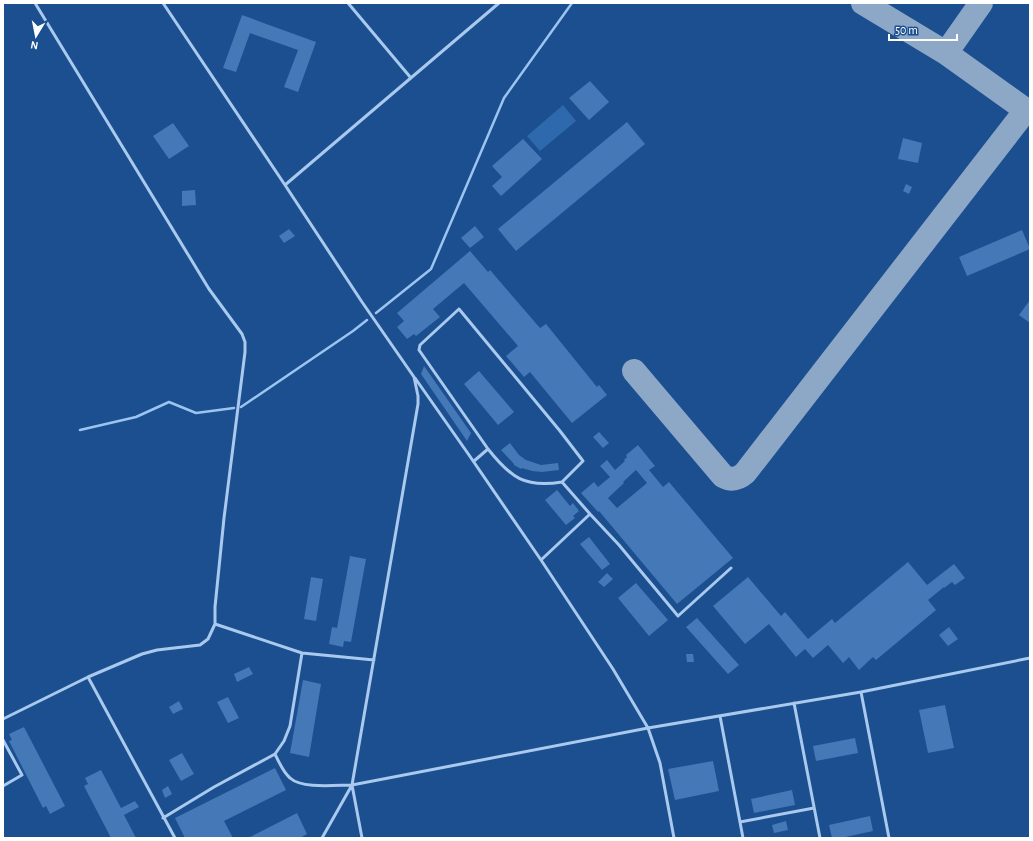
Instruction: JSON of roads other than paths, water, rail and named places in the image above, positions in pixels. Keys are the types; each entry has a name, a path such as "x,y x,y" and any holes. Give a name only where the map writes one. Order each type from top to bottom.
{"lane":[{"path":"3,719 88,677 142,654 157,650 200,645 208,639 215,624 215,607 224,518 245,352 245,342 242,334 209,289 35,3"},
{"path":"162,3 362,302 474,461 613,669 648,728 660,763 674,838"},
{"path":"348,3 411,78"},
{"path":"285,186 499,3"},
{"path":"459,309 583,461 562,482 548,485 529,483 516,478 488,449 419,350 420,345 459,309"},
{"path":"322,838 352,785 418,404 414,377"},
{"path":"474,461 488,449"},
{"path":"562,482 619,545 678,616 731,568"},
{"path":"541,560 590,514"},
{"path":"215,624 302,653 374,660"},
{"path":"163,818 214,787 275,754 284,741 290,726 302,653"},
{"path":"275,754 286,774 291,779 298,782 312,784 352,785 648,728 862,692 1030,658"},
{"path":"88,677 175,838"},
{"path":"862,692 889,838"},
{"path":"794,703 820,838"},
{"path":"720,716 743,838"},
{"path":"3,740 22,775 3,786"},
{"path":"352,785 362,838"},
{"path":"740,822 814,808"}],"waterway":[{"path":"376,313 431,269 504,98 572,3"},
{"path":"241,407 367,320"},
{"path":"80,430 136,417 169,402 196,413 234,408"}]}
